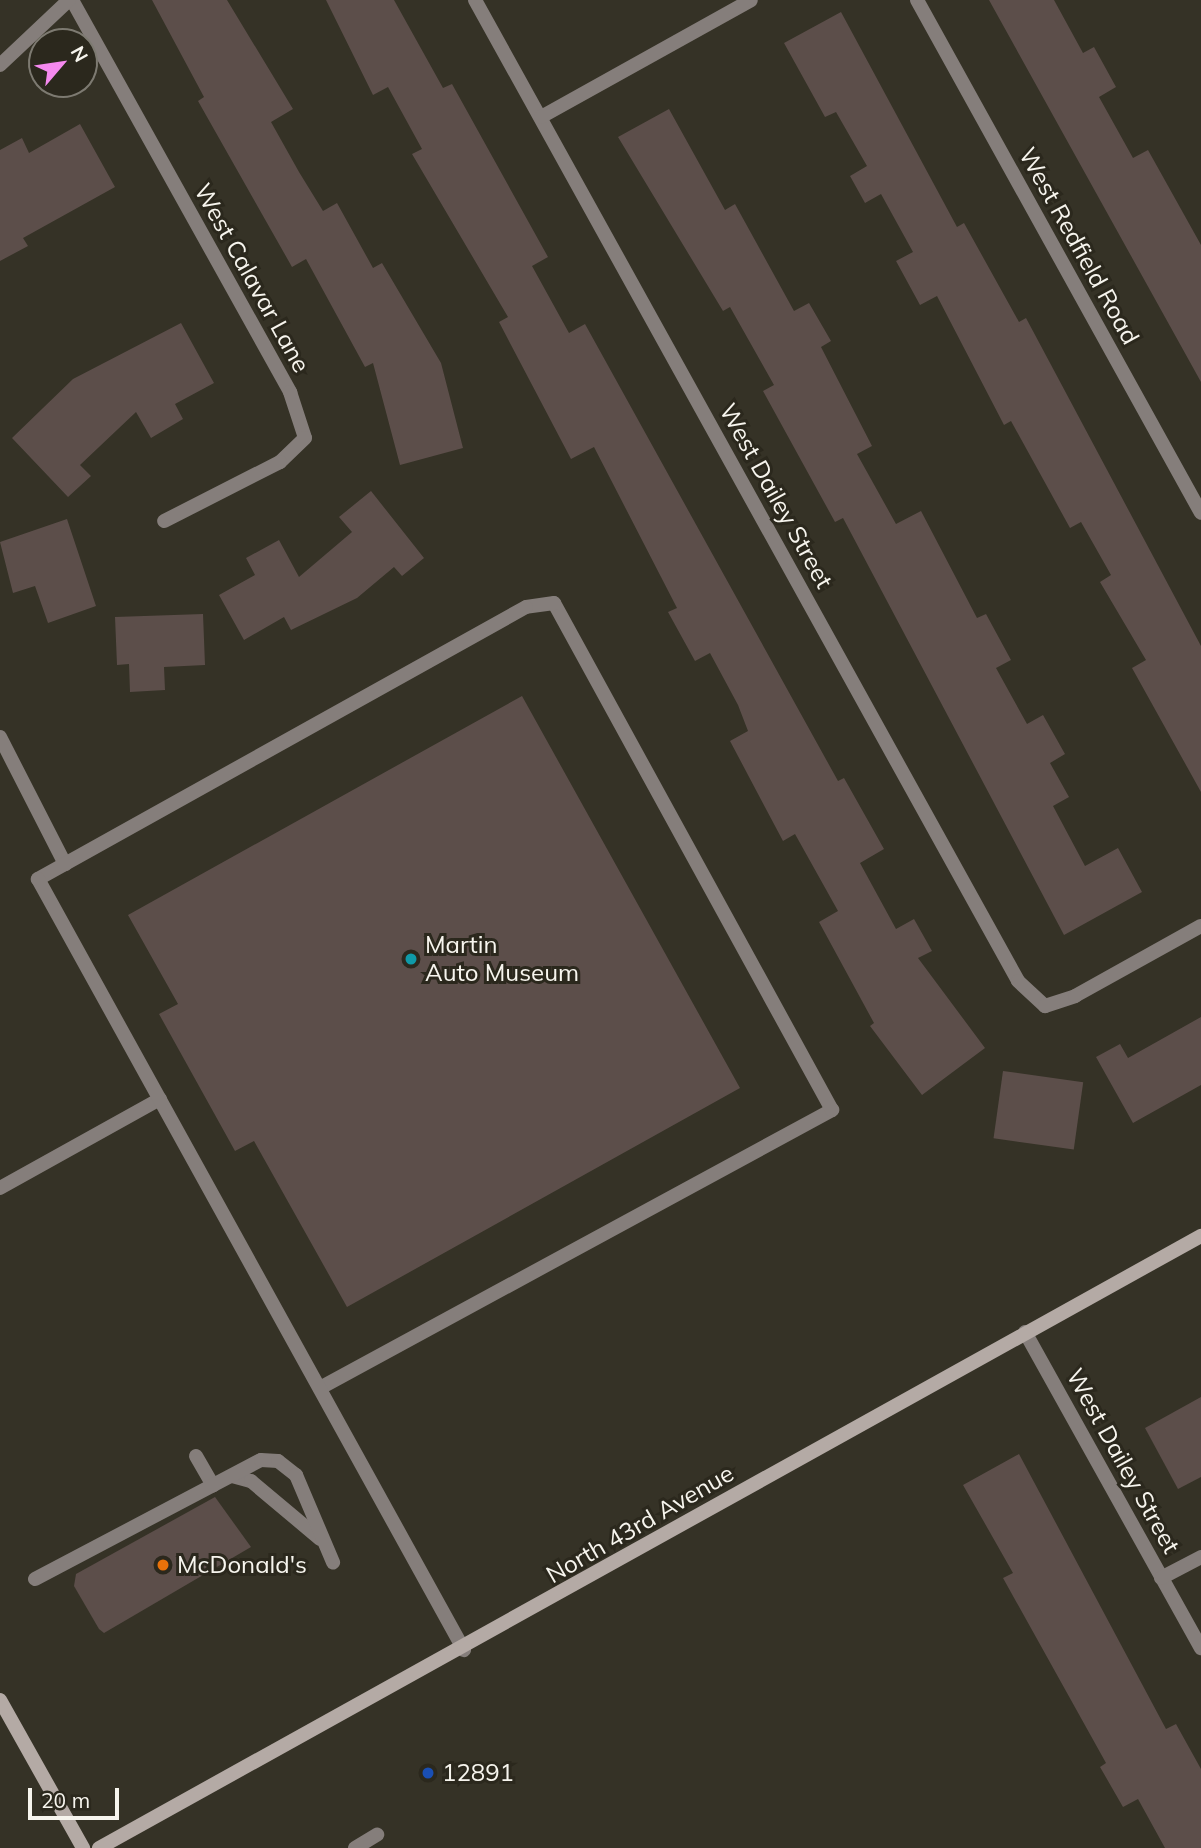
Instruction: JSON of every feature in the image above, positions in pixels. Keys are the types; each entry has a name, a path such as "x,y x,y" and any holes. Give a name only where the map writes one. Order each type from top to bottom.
{"main road":[{"name":"North 43rd Avenue","path":"99,1848 464,1650 1025,1332 1201,1236"},
{"path":"0,1700 83,1848"}],"street":[{"path":"0,65 70,0"},
{"name":"West Calavar Lane","path":"70,0 290,393 305,438 280,462 164,521"},
{"name":"West Dailey Street","path":"475,0 1018,981 1045,1006 1075,996 1201,926"},
{"path":"541,117 751,0"},
{"name":"West Redfield Road","path":"917,0 1201,513"},
{"path":"320,1388 832,1110 554,603 526,607 38,878 464,1650"},
{"path":"0,737 65,864"},
{"path":"0,1188 160,1100"},
{"name":"West Dailey Street","path":"1025,1332 1201,1648"},
{"path":"196,1456 213,1486"},
{"path":"35,1579 261,1460 289,1468 312,1504 320,1539 333,1562"},
{"path":"232,1476 251,1481 320,1539"},
{"path":"1161,1578 1201,1556"},
{"path":"355,1848 377,1835"}],"building":[{"path":"152,0 227,0 293,109 271,122 299,172 323,211 337,203 373,268 382,263 441,363 463,448 400,465 373,363 365,367 306,259 292,267 198,101 204,97"},
{"path":"326,0 394,0 443,88 452,84 548,257 532,266 569,333 585,324 838,781 844,778 884,849 860,863 896,929 914,919 932,951 918,958 985,1048 922,1095 870,1026 874,1023 819,922 838,911 795,834 783,841 730,741 748,731 738,705 710,653 695,661 668,612 677,608 594,447 571,459 499,322 508,317 412,154 422,149 388,87 373,95"},
{"path":"989,0 1054,0 1083,53 1094,47 1116,87 1099,97 1133,158 1148,150 1201,245 1201,382"},
{"path":"841,12 957,227 964,223 1019,322 1026,318 1201,646 1201,792 1132,668 1146,660 1100,582 1111,575 1081,522 1070,528 1011,421 1004,425 937,296 920,305 896,261 913,252 881,194 865,203 850,176 867,166 836,112 825,117 784,43"},
{"path":"669,109 725,210 735,204 794,311 809,303 831,341 821,347 872,446 857,454 896,524 921,511 977,618 986,614 1011,660 996,668 1027,724 1043,715 1065,754 1050,763 1069,797 1053,806 1085,866 1118,848 1142,892 1064,935 843,518 835,522 763,391 774,385 730,307 723,311 618,137"},
{"path":"80,124 115,187 23,238 28,246 0,261 0,150 22,138 29,153"},
{"path":"181,323 214,383 175,404 183,419 151,438 136,412 80,465 91,476 68,497 12,438 73,379"},
{"path":"371,491 424,558 402,576 394,567 357,598 291,630 284,617 244,640 219,595 255,575 246,558 279,540 299,577 352,532 339,517"},
{"path":"67,519 96,606 48,623 35,586 13,593 0,542"},
{"path":"203,614 205,665 164,667 165,690 130,692 129,664 117,665 115,617"},
{"name":"Martin Auto Museum","path":"522,696 740,1088 347,1307 254,1141 235,1151 159,1014 178,1004 128,915"},
{"path":"1201,1017 1201,1085 1133,1123 1096,1057 1120,1044 1128,1058"},
{"path":"1003,1071 1083,1082 1074,1150 994,1138"},
{"path":"1201,1397 1201,1477 1178,1489 1145,1428"},
{"path":"1019,1454 1166,1729 1176,1724 1201,1769 1201,1848 1165,1848 1138,1799 1123,1807 1100,1767 1106,1763 1003,1578 1013,1573 963,1485"},
{"name":"McDonald's","path":"215,1497 251,1547 104,1633 99,1629 74,1586 76,1574"}],"place":[{"name":"Martin Auto Museum","path":"411,959"},
{"name":"McDonald's","path":"163,1565"},
{"name":"12891","path":"428,1773"}]}
